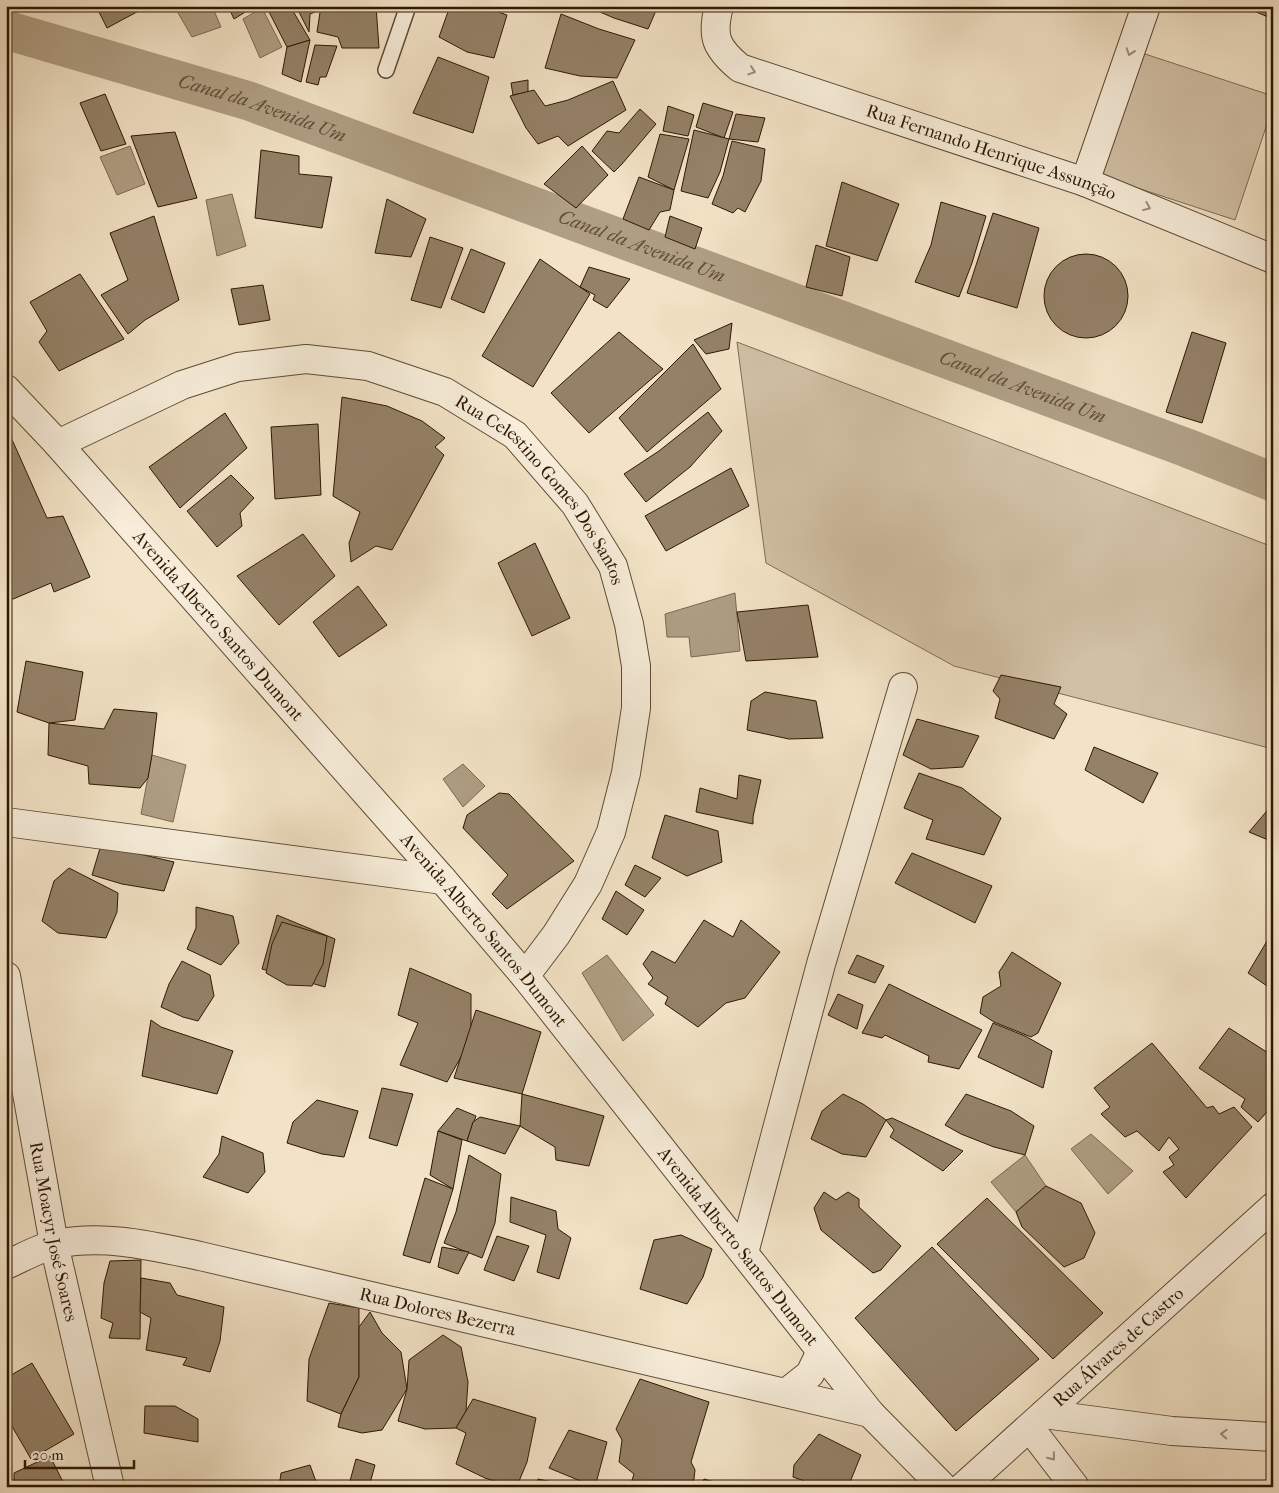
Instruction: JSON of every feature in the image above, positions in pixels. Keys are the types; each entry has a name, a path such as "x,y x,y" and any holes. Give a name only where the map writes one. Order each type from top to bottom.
{"street":[{"name":"Rua Fernando Henrique Assunção","path":"719,6 715,23 717,40 725,55 740,68 1085,182 1273,259"},
{"path":"1085,182 1146,6"},
{"name":"Rua Celestino Gomes Dos Santos","path":"58,444 182,385 238,367 306,359 368,366 446,392 516,435 575,504 613,566 629,624 636,666 636,708 628,764 611,832 588,884 556,935 525,976"},
{"name":"Avenida Alberto Santos Dumont","path":"6,389 58,444 443,880 525,976 870,1413 943,1487"},
{"path":"744,1254 821,964 903,687"},
{"path":"6,822 443,880"},
{"name":"Rua Moacyr José Soares","path":"6,976 54,1244 110,1487"},
{"name":"Rua Álvares de Castro","path":"963,1487 1273,1207"},
{"name":"Rua Dolores Bezerra","path":"6,1265 54,1244 96,1239 131,1242 200,1256 870,1413"},
{"path":"786,1393 810,1374 821,1352"},
{"path":"1037,1421 1273,1437"},
{"path":"1037,1421 1075,1487"}],"lane":[{"path":"386,70 408,6"}],"shaded area":[{"path":"174,6 212,6 221,27 192,37"},
{"path":"262,8 282,47 260,58 243,19"},
{"path":"1142,53 1273,96 1273,106 1235,220 1101,176"},
{"path":"130,146 145,184 117,195 100,157"},
{"path":"232,194 246,246 217,256 206,200"},
{"path":"737,342 1273,547 1273,749 954,666 766,563"},
{"path":"735,593 740,651 691,657 689,637 667,637 665,614"},
{"path":"152,755 186,765 173,822 141,814"},
{"path":"463,764 485,786 463,807 443,779"},
{"path":"607,955 654,1015 623,1041 582,973"},
{"path":"1091,1134 1133,1171 1108,1194 1071,1149"},
{"path":"1025,1155 1046,1186 1016,1212 991,1182"}],"building":[{"path":"96,6 148,6 107,28"},
{"path":"228,6 255,6 234,19"},
{"path":"272,6 290,6 310,40 287,47 267,8"},
{"path":"296,6 315,6 315,12 310,14 309,32"},
{"path":"321,6 376,6 379,48 342,48 338,37 317,32"},
{"path":"450,6 480,6 507,15 494,58 467,52 439,37"},
{"path":"586,6 658,6 648,29 614,18"},
{"path":"1273,6 1273,19 1244,7"},
{"path":"561,14 599,29 635,40 617,78 580,76 545,68"},
{"path":"310,40 301,82 282,74 287,47"},
{"path":"315,45 337,46 326,77 320,77 318,85 306,82"},
{"path":"438,57 489,77 473,133 413,113"},
{"path":"1273,75 1273,97 1267,95"},
{"path":"528,80 528,92 513,95 511,83"},
{"path":"613,81 626,110 568,146 558,136 538,144 526,128 510,96 534,90 545,106 568,100"},
{"path":"105,94 126,144 101,151 80,103"},
{"path":"703,103 733,112 724,138 696,127"},
{"path":"668,106 694,115 688,136 663,131"},
{"path":"640,109 656,124 614,172 592,151 607,131 619,133"},
{"path":"736,114 765,118 758,142 729,139"},
{"path":"694,130 729,139 720,172 708,198 681,191"},
{"path":"175,132 197,198 158,207 131,136"},
{"path":"660,134 689,139 674,190 648,177"},
{"path":"732,141 765,149 761,181 745,212 738,208 733,213 712,204 723,176"},
{"path":"582,146 608,175 576,208 544,184"},
{"path":"261,150 299,156 299,174 332,177 322,228 255,218"},
{"path":"639,177 674,190 670,210 660,212 649,230 623,219"},
{"path":"842,182 899,204 877,261 826,246"},
{"path":"387,199 426,219 411,257 375,253"},
{"path":"941,202 986,216 972,263 959,297 915,282 931,245"},
{"path":"993,213 1039,228 1017,308 967,293"},
{"path":"154,216 179,300 145,320 128,334 101,295 128,280 110,233"},
{"path":"670,216 702,228 695,249 665,237"},
{"path":"430,237 463,248 441,308 411,300"},
{"path":"816,245 850,257 842,296 806,287"},
{"path":"471,249 505,263 484,313 451,299"},
{"path":"1078,254 1094,254 1110,261 1121,272 1128,288 1125,312 1116,326 1110,331 1094,338 1078,338 1062,331 1051,320 1044,304 1044,288 1051,272 1062,261"},
{"path":"540,259 590,294 533,387 482,356"},
{"path":"589,267 630,279 607,308 593,300 595,295 580,287"},
{"path":"80,274 124,339 59,371 39,342 47,331 30,302"},
{"path":"263,285 270,320 239,325 231,289"},
{"path":"732,323 729,349 706,354 694,340"},
{"path":"619,332 663,369 589,433 551,393"},
{"path":"1192,332 1226,343 1202,423 1166,412"},
{"path":"693,344 721,389 647,452 619,418"},
{"path":"342,397 387,406 422,421 445,438 435,447 444,455 392,550 376,546 351,562 349,543 360,512 333,496"},
{"path":"708,412 722,431 690,467 646,502 624,474 659,451"},
{"path":"225,413 247,448 180,508 149,467"},
{"path":"318,424 321,495 275,499 271,427"},
{"path":"6,426 47,518 63,516 90,577 54,592 51,583 6,602"},
{"path":"731,468 749,506 666,551 645,516"},
{"path":"231,475 254,498 240,513 242,526 217,547 187,511"},
{"path":"303,534 335,576 279,625 237,576"},
{"path":"535,543 570,618 532,636 498,563"},
{"path":"358,586 387,625 339,657 313,622"},
{"path":"808,605 818,657 746,661 737,612"},
{"path":"26,661 83,672 75,720 49,723 17,712"},
{"path":"1001,675 1061,687 1054,704 1067,714 1054,739 995,718 1000,699 993,691"},
{"path":"765,692 816,701 823,738 789,739 747,730 751,701"},
{"path":"114,709 157,713 148,778 140,788 89,784 88,766 48,755 49,723 104,729"},
{"path":"917,719 979,736 963,767 931,769 903,755"},
{"path":"1094,747 1158,773 1143,803 1085,770"},
{"path":"919,773 962,788 1001,818 984,855 926,839 933,820 904,808"},
{"path":"739,775 761,780 753,824 696,812 700,788 737,799"},
{"path":"499,793 509,794 574,861 507,909 492,894 508,875 463,828 467,815"},
{"path":"1271,806 1273,808 1273,842 1249,832"},
{"path":"665,815 718,831 722,862 687,876 652,858"},
{"path":"101,845 174,862 164,891 122,884 92,875"},
{"path":"912,853 992,886 975,923 895,883"},
{"path":"635,865 661,878 645,897 625,885"},
{"path":"69,868 118,893 117,912 106,938 58,933 42,921 54,881"},
{"path":"616,891 644,910 627,935 602,919"},
{"path":"196,907 233,916 239,943 221,965 187,949 196,928"},
{"path":"277,915 335,939 325,987 262,969"},
{"path":"704,920 733,937 741,920 780,952 745,998 726,1003 698,1027 665,1004 668,997 648,984 653,978 643,964 652,951 675,963"},
{"path":"282,922 327,936 323,964 312,986 287,985 266,973 272,944"},
{"path":"1273,931 1273,990 1248,973"},
{"path":"1012,952 1061,983 1038,1033 1031,1037 994,1022 980,1013 983,997 1001,986 999,972"},
{"path":"857,955 884,966 875,983 848,973"},
{"path":"182,961 210,975 214,996 198,1021 183,1017 161,1007 169,984"},
{"path":"410,968 471,994 471,1039 447,1082 400,1065 418,1023 398,1015"},
{"path":"889,984 982,1030 959,1069 928,1062 929,1056 885,1035 882,1038 862,1033"},
{"path":"838,994 863,1005 857,1029 828,1015"},
{"path":"476,1010 541,1032 522,1094 454,1078"},
{"path":"151,1020 161,1027 233,1051 217,1094 142,1076"},
{"path":"993,1023 1025,1036 1052,1051 1043,1088 978,1057"},
{"path":"1229,1028 1273,1056 1273,1105 1258,1122 1241,1107 1245,1099 1199,1068"},
{"path":"1152,1043 1207,1108 1213,1106 1219,1114 1234,1107 1252,1127 1186,1198 1163,1172 1174,1165 1169,1157 1179,1149 1169,1137 1159,1151 1137,1131 1125,1137 1101,1114 1110,1107 1094,1088"},
{"path":"382,1088 413,1094 397,1146 369,1138"},
{"path":"522,1094 604,1116 589,1166 556,1160 555,1147 520,1126"},
{"path":"843,1094 863,1104 886,1120 866,1157 842,1154 811,1139 822,1111"},
{"path":"966,1094 1011,1111 1034,1126 1025,1155 994,1147 961,1134 945,1125"},
{"path":"317,1100 358,1111 344,1157 322,1154 287,1143 293,1122"},
{"path":"457,1108 476,1116 467,1141 438,1131"},
{"path":"480,1117 520,1126 505,1154 467,1141 473,1122"},
{"path":"892,1118 963,1151 943,1171 890,1137 894,1130 886,1120"},
{"path":"438,1131 462,1140 453,1189 430,1175"},
{"path":"222,1136 263,1153 265,1172 248,1193 203,1177 219,1154"},
{"path":"469,1155 501,1174 495,1223 482,1258 444,1243 456,1212"},
{"path":"425,1178 453,1189 430,1263 403,1255"},
{"path":"1046,1186 1081,1203 1095,1233 1084,1258 1064,1267 1022,1227 1016,1212"},
{"path":"824,1192 836,1200 848,1192 859,1199 859,1207 901,1246 881,1270 873,1273 821,1230 814,1208"},
{"path":"511,1197 556,1211 558,1229 571,1238 559,1279 537,1272 546,1235 510,1222"},
{"path":"987,1198 1103,1313 1053,1359 937,1244"},
{"path":"681,1235 712,1249 703,1277 687,1304 640,1289 654,1240"},
{"path":"497,1236 529,1246 514,1281 484,1270"},
{"path":"442,1247 469,1252 458,1274 438,1267"},
{"path":"932,1247 1039,1359 956,1431 855,1318"},
{"path":"141,1260 140,1339 109,1338 113,1323 101,1318 104,1283 110,1261"},
{"path":"141,1278 170,1283 177,1295 224,1307 220,1341 210,1372 183,1365 187,1358 146,1350 151,1318 140,1312"},
{"path":"329,1303 359,1308 359,1377 341,1414 307,1401 309,1359"},
{"path":"370,1312 382,1333 401,1352 407,1389 382,1430 362,1433 338,1427 341,1414 359,1377 359,1327"},
{"path":"443,1335 461,1347 468,1382 466,1411 456,1428 425,1429 398,1421 407,1389 409,1360"},
{"path":"32,1363 74,1434 31,1459 6,1416 6,1378"},
{"path":"640,1379 709,1402 691,1462 695,1470 693,1487 630,1487 634,1474 619,1462 622,1440 616,1429"},
{"path":"473,1399 536,1418 527,1462 517,1486 485,1478 456,1464 466,1433 456,1428"},
{"path":"145,1406 175,1406 198,1419 198,1442 144,1433"},
{"path":"569,1430 607,1442 595,1487 549,1468"},
{"path":"819,1434 861,1455 848,1487 821,1487 793,1477 794,1465"},
{"path":"50,1456 63,1482 57,1487 14,1487 14,1473"},
{"path":"356,1459 375,1465 369,1487 333,1487 350,1481"},
{"path":"310,1465 318,1487 279,1487 281,1473"},
{"path":"538,1479 576,1487 536,1487"},
{"path":"704,1479 731,1487 701,1487"}],"waterway":[{"name":"Canal da Avenida Um","path":"6,30 249,101 1187,448 1273,482"}]}
